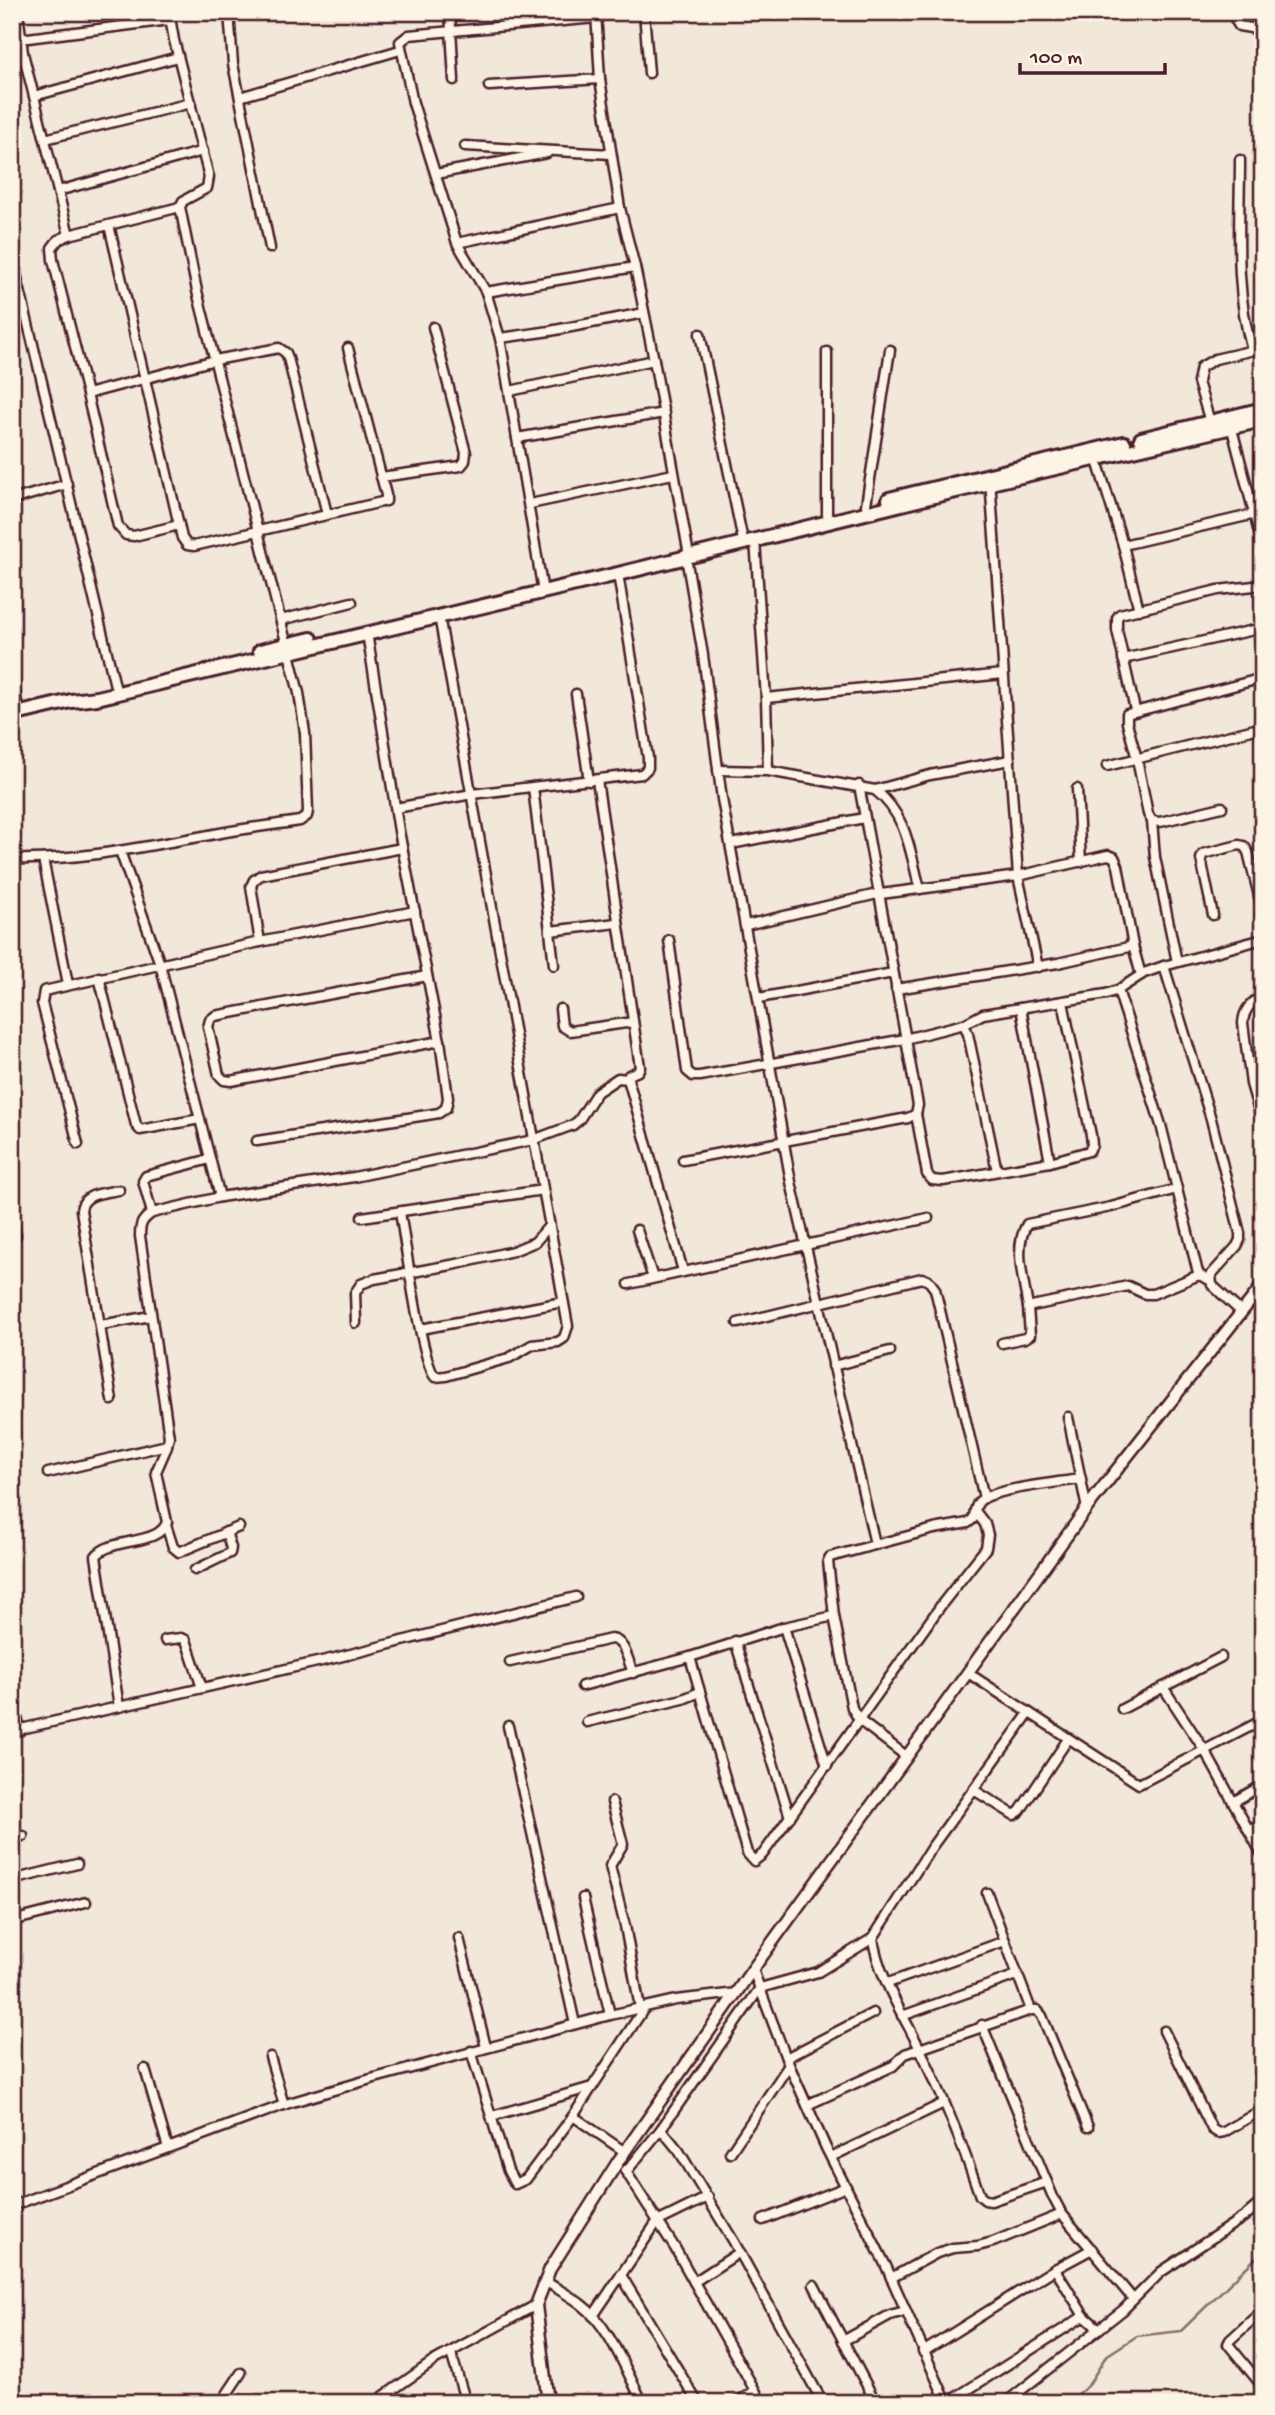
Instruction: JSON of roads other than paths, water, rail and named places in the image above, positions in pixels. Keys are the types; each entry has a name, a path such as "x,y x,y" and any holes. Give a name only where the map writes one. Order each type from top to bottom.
{"main road":[{"path":"16,714 97,698 289,649 1230,422 1263,409"},
{"path":"1095,454 1210,422 1263,420"},
{"path":"748,538 866,505 990,479"},
{"path":"543,588 618,574 687,554"},
{"path":"71,701 83,694 115,686 367,633 506,597"}],"street":[{"path":"18,12 17,40 69,235"},
{"path":"229,12 233,64 270,248"},
{"path":"450,12 454,80"},
{"path":"644,12 649,74"},
{"path":"1234,12 1239,26 1263,30"},
{"path":"543,588 500,338 485,292 457,243 413,103 400,42 405,37 596,15 600,79 620,208 635,267 664,413 703,655 718,770 784,1141 818,1303 875,1544"},
{"path":"12,859 43,859 152,847 219,833 300,821 307,816 305,733 289,649 197,291 180,207 183,201 207,188 209,177 170,16 17,40"},
{"path":"240,97 400,50"},
{"path":"34,96 178,57"},
{"path":"489,86 600,79"},
{"path":"45,139 191,103"},
{"path":"465,146 611,154"},
{"path":"436,174 560,150"},
{"path":"58,191 203,151"},
{"path":"1240,160 1240,296 1252,350"},
{"path":"179,525 134,536 126,535 118,526 52,260 52,248 58,240 69,235 180,207"},
{"path":"457,243 620,208"},
{"path":"109,225 182,538 187,545 194,546 258,533 386,501 348,348"},
{"path":"12,257 115,686"},
{"path":"485,292 635,267"},
{"path":"12,306 23,303"},
{"path":"500,338 644,313"},
{"path":"381,477 461,466 465,461 466,453 433,327"},
{"path":"700,334 748,538 766,698 768,771"},
{"path":"87,394 215,360 275,348 286,353 327,514"},
{"path":"1210,422 1198,382 1201,367 1215,359 1263,348"},
{"path":"866,505 890,351"},
{"path":"827,352 827,515"},
{"path":"510,391 654,360"},
{"path":"517,438 664,413"},
{"path":"1230,422 1263,548"},
{"path":"1095,454 1123,545 1139,610"},
{"path":"530,504 673,474"},
{"path":"990,479 1018,876 1038,967"},
{"path":"13,498 68,484"},
{"path":"1123,545 1255,514"},
{"path":"396,808 472,794 642,774 648,768 618,574"},
{"path":"1135,710 1116,618 1120,614 1218,590 1263,585"},
{"path":"281,620 352,602"},
{"path":"400,1212 421,1329 435,1377 509,1359 532,1345 558,1342 564,1338 568,1326 439,616"},
{"path":"1123,659 1263,628"},
{"path":"257,1141 439,1113 446,1108 448,1098 440,1041 402,848 367,633"},
{"path":"766,698 1003,674"},
{"path":"12,676 16,714"},
{"path":"1177,962 1155,858 1152,821 1148,814 1138,759 1126,718 1130,711 1263,678"},
{"path":"576,694 617,922 639,1069 629,1075 628,1079 684,1271"},
{"path":"1107,766 1261,728 1263,743"},
{"path":"875,790 930,775 1010,760"},
{"path":"718,770 768,771 859,785 875,790 886,798 897,812 920,889"},
{"path":"859,785 918,1105 916,1114 927,1174 932,1180 943,1181 1089,1152 1092,1144 1063,1002"},
{"path":"533,787 554,965"},
{"path":"1077,789 1081,862"},
{"path":"1152,821 1160,822 1222,807"},
{"path":"731,844 864,818"},
{"path":"1213,915 1201,859 1203,854 1239,845 1244,846 1248,852 1263,912"},
{"path":"260,942 251,886 261,875 402,848"},
{"path":"120,851 160,964 220,1197"},
{"path":"746,925 878,894 1018,876 1108,855 1114,857 1118,866 1141,975"},
{"path":"43,859 68,984"},
{"path":"78,1144 42,1003 44,991 260,942 415,911"},
{"path":"550,931 617,922"},
{"path":"668,940 687,1071 693,1076 700,1076 905,1039 964,1024 983,1014 1088,998 1118,990 1141,975 1164,965 1263,939"},
{"path":"896,989 1038,967 1133,946"},
{"path":"1164,965 1211,1119 1240,1233 1237,1246 1211,1275 1210,1280 1240,1311"},
{"path":"759,998 893,973"},
{"path":"427,976 215,1016 208,1027 219,1075 224,1080 231,1081 440,1041"},
{"path":"99,977 136,1125 140,1130 200,1119"},
{"path":"1118,990 1161,1125 1199,1275"},
{"path":"1263,995 1248,1006 1243,1014 1243,1023 1251,1084 1263,1125"},
{"path":"1021,1008 1050,1161"},
{"path":"559,1009 562,1026 570,1031 632,1022"},
{"path":"964,1024 997,1171"},
{"path":"239,1527 179,1552 173,1547 156,1472 169,1437 140,1225 152,1213 220,1197 354,1177 533,1140 573,1125 602,1088 618,1078 628,1079"},
{"path":"683,1160 908,1118 916,1114"},
{"path":"152,1213 144,1181 146,1175 210,1159"},
{"path":"1002,1343 1030,1335 1020,1252 1023,1231 1027,1224 1111,1207 1177,1189"},
{"path":"112,1400 81,1210 87,1197 119,1190"},
{"path":"362,1217 543,1191"},
{"path":"629,1284 928,1218"},
{"path":"12,1219 16,1235 12,1243"},
{"path":"356,1322 355,1293 361,1284 374,1279 513,1251 535,1242 549,1226"},
{"path":"637,1230 653,1278"},
{"path":"1028,1307 1128,1286 1145,1294 1153,1294 1199,1275 1210,1280"},
{"path":"738,1323 922,1278 929,1281 935,1289 984,1498"},
{"path":"548,2403 536,2305 550,2269 622,2156 906,1756 1087,1509 1263,1285"},
{"path":"421,1329 564,1303"},
{"path":"101,1325 151,1316"},
{"path":"833,1366 890,1351"},
{"path":"1068,1417 1087,1509"},
{"path":"48,1473 167,1445"},
{"path":"906,1756 859,1720 852,1708 834,1616 828,1562 830,1557 968,1523 973,1519 976,1505 998,1492 1081,1479"},
{"path":"690,1657 749,1857 754,1861 758,1860 942,1604 986,1548 988,1535 985,1524 975,1511"},
{"path":"119,1707 96,1556 108,1548 160,1532 166,1525"},
{"path":"195,1570 230,1553 226,1532"},
{"path":"12,1704 16,1730 202,1688 576,1597"},
{"path":"582,1686 690,1657 784,1627 834,1616"},
{"path":"784,1627 827,1766"},
{"path":"510,1662 611,1639 621,1644 633,1673"},
{"path":"165,1640 186,1640 202,1688"},
{"path":"735,1641 790,1817"},
{"path":"1122,1709 1221,1657"},
{"path":"968,1673 1139,1784 1263,1720"},
{"path":"1163,1687 1205,1751 1263,1856"},
{"path":"587,1722 683,1699 700,1692"},
{"path":"626,2172 661,2129 760,1988 818,1972 873,1938 930,1848 1028,1713"},
{"path":"508,1726 575,2024"},
{"path":"974,1790 1014,1815 1020,1811 1068,1739"},
{"path":"1233,1802 1263,1785"},
{"path":"471,2051 508,2171 515,2184 526,2179 573,2116 642,2008 611,1871 611,1861 624,1844 612,1802"},
{"path":"1249,1832 1263,1824"},
{"path":"12,1839 23,1836"},
{"path":"12,1880 77,1864"},
{"path":"986,1893 1031,2010"},
{"path":"583,1898 610,2015"},
{"path":"12,1921 86,1902"},
{"path":"459,1938 486,2047"},
{"path":"873,1938 874,1948 902,2017 961,2141 980,2196 991,2201 1047,2182"},
{"path":"888,1983 1005,1941"},
{"path":"753,1970 807,2105 891,2278 946,2400"},
{"path":"902,2017 1017,1975"},
{"path":"12,2206 284,2105 471,2051 610,2015 676,2000 737,1993"},
{"path":"807,2105 892,2066 905,2054 919,2048 982,2025 1037,2010 1042,2016 1088,2127"},
{"path":"730,2152 788,2061 873,2013"},
{"path":"982,2025 1062,2214 1133,2299"},
{"path":"1164,2031 1212,2129 1218,2133 1224,2132 1263,2109"},
{"path":"270,2057 284,2105"},
{"path":"145,2069 167,2148"},
{"path":"492,2116 592,2087"},
{"path":"831,2157 944,2103"},
{"path":"573,2116 622,2156 626,2172 676,2248 762,2403"},
{"path":"661,2129 680,2151 708,2197 824,2403"},
{"path":"763,2220 846,2187"},
{"path":"593,2316 657,2222 708,2197"},
{"path":"1004,2403 1099,2329 1161,2272 1263,2201"},
{"path":"891,2278 937,2253 993,2242 1062,2214"},
{"path":"923,2351 1092,2249"},
{"path":"694,2282 740,2252"},
{"path":"1055,2269 1084,2316 1099,2329"},
{"path":"621,2275 698,2403"},
{"path":"545,2281 584,2305 593,2316 603,2329 643,2403"},
{"path":"814,2286 876,2403"},
{"path":"374,2403 434,2361 536,2305"},
{"path":"1263,2310 1228,2344 1259,2376 1263,2386"},
{"path":"843,2341 890,2315 905,2311"},
{"path":"930,2403 946,2400 1084,2316"},
{"path":"451,2353 466,2403"},
{"path":"221,2403 241,2373"},
{"path":"735,2403 755,2391"}],"waterway":[{"path":"1067,2403 1088,2386 1106,2356 1137,2336 1181,2331 1263,2251"}]}
